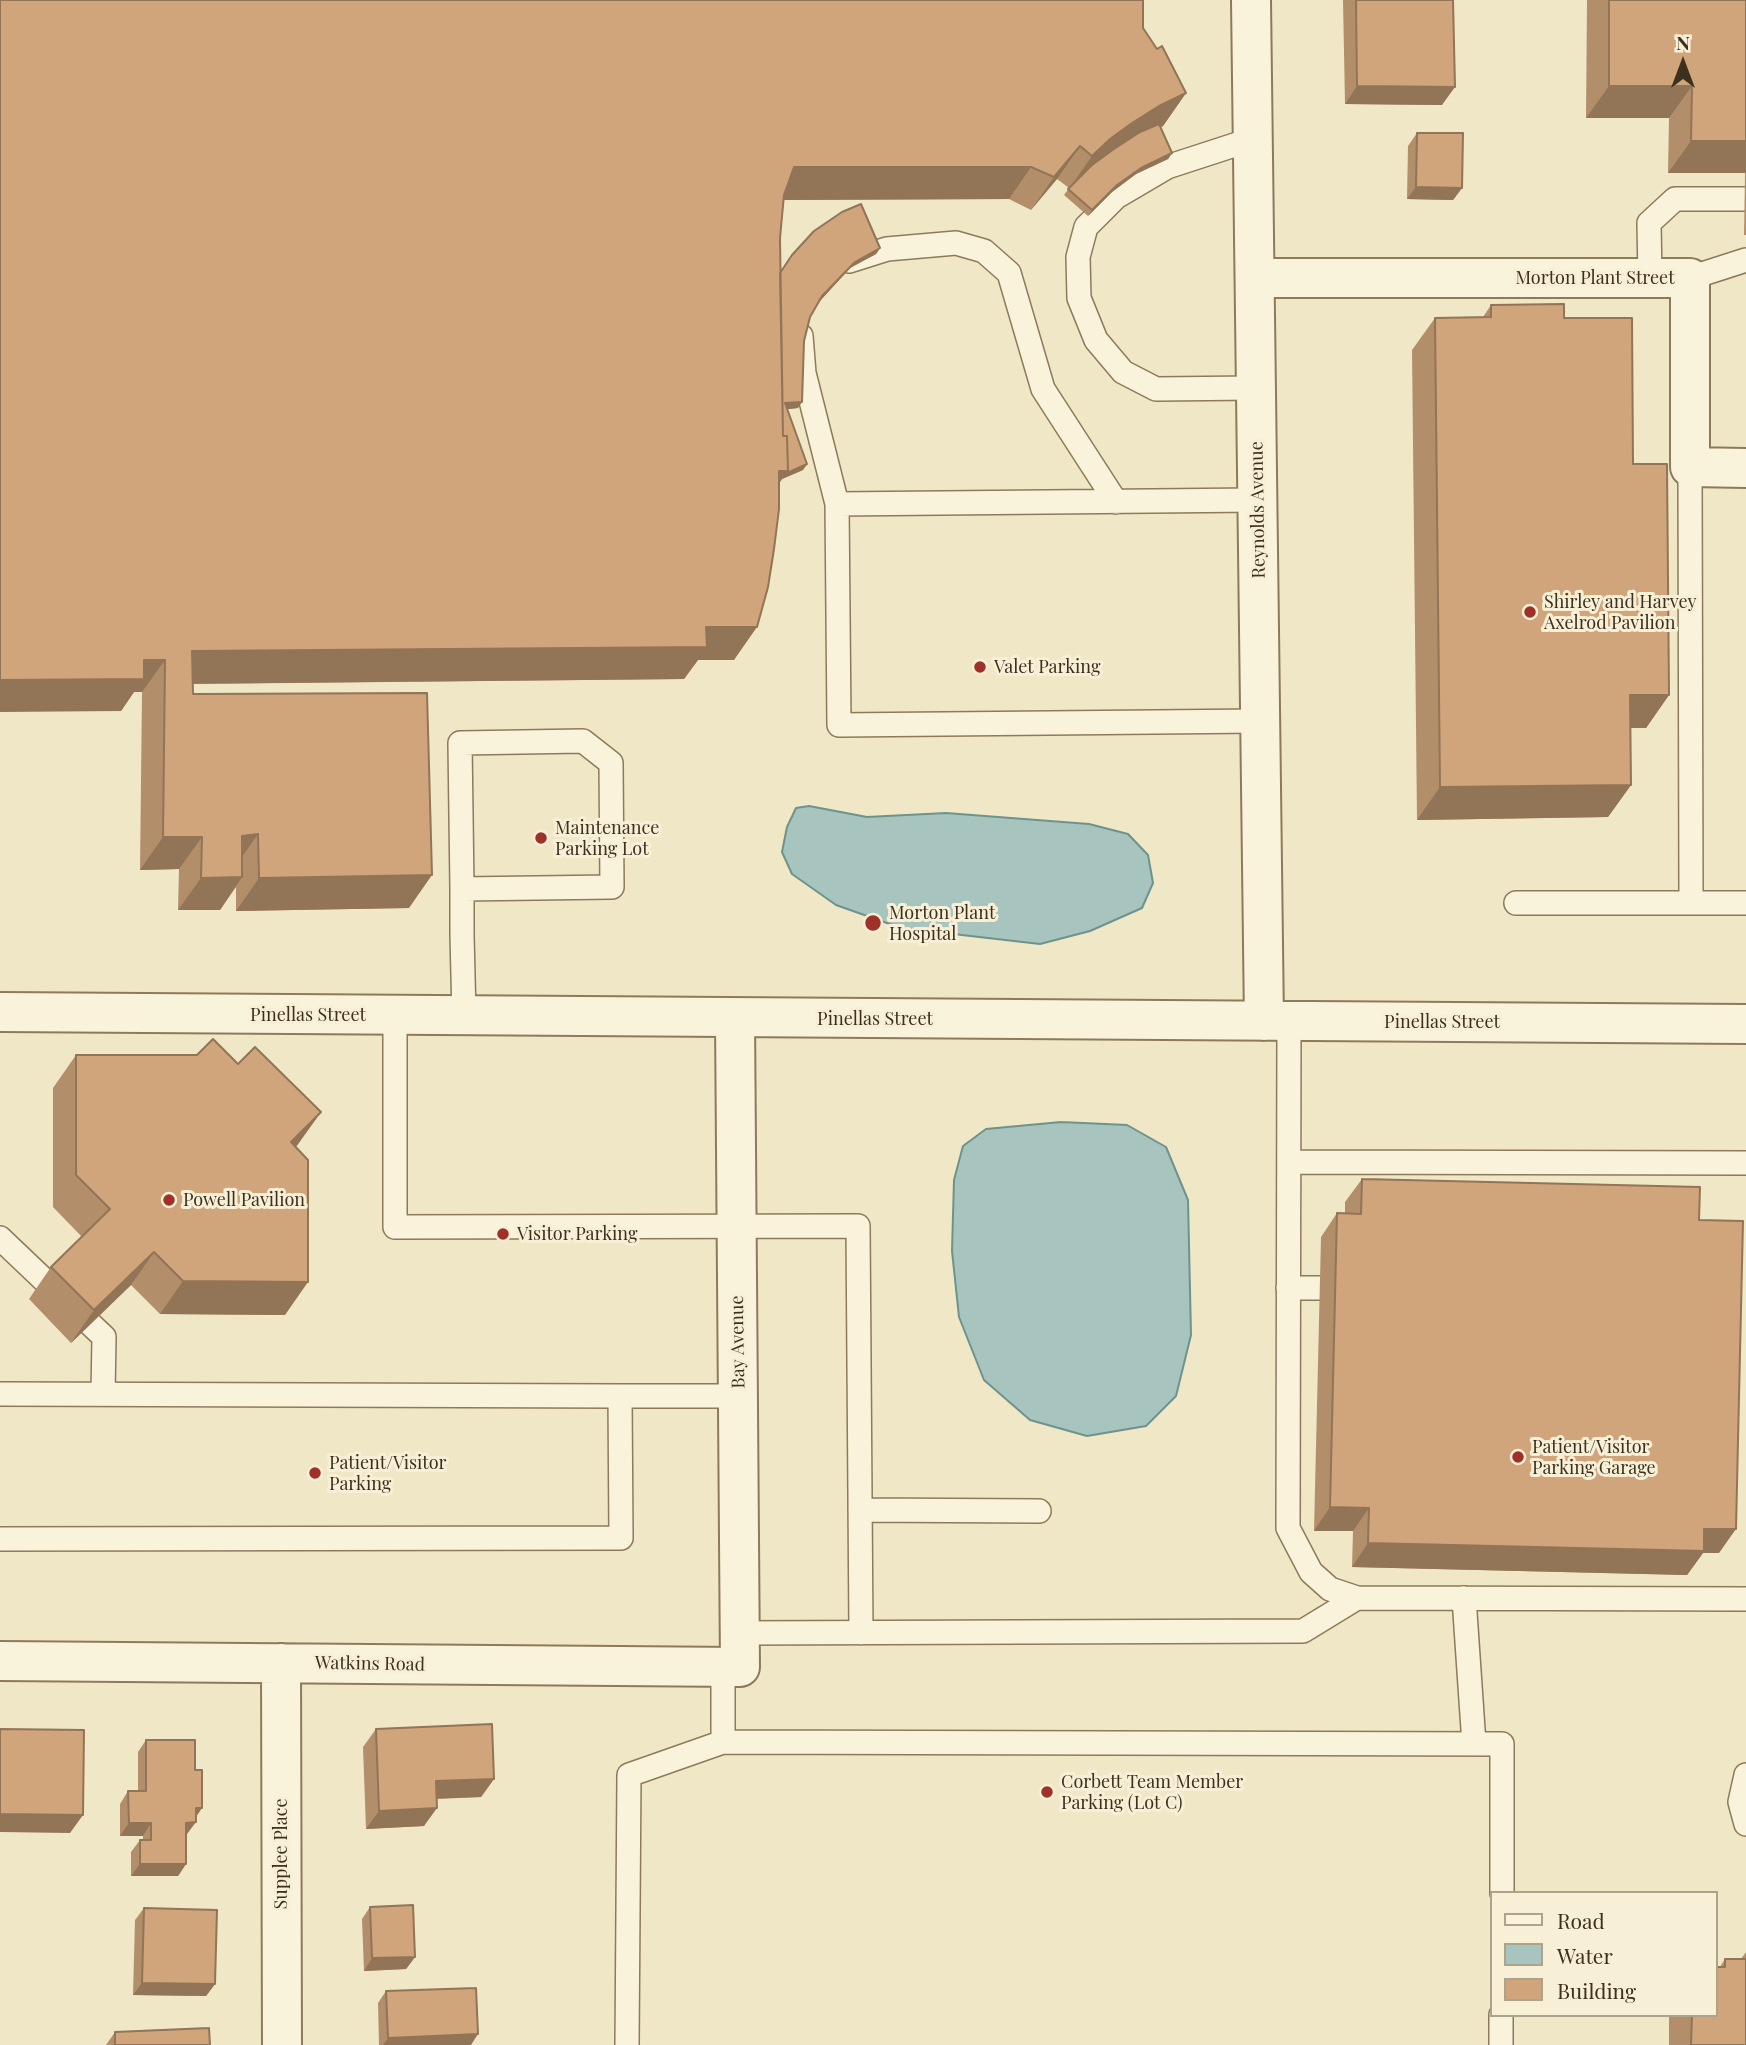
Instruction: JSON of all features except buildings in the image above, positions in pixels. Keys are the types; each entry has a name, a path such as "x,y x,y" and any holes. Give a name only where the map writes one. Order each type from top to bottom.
{"street":[{"name":"Reynolds Avenue","path":"1251,0 1260,721 1276,1021"},
{"name":"Morton Plant Street","path":"1255,278 1690,278 1690,467"},
{"path":"1690,467 1746,468"},
{"name":"Pinellas Street","path":"2,1013 1746,1024"},
{"name":"Bay Avenue","path":"734,1656 738,1396 735,1018"},
{"name":"Watkins Road","path":"0,1661 281,1663 734,1656"},
{"name":"Supplee Place","path":"281,1663 282,2045"}],"lane":[{"path":"1253,139 1167,167 1116,197 1086,227 1078,257 1079,298 1096,340 1123,372 1156,389 1256,388"},
{"path":"1650,278 1649,223 1675,199 1746,199"},
{"path":"826,275 856,257 887,249 956,243 984,251 1009,273 1043,389 1116,502"},
{"path":"1690,278 1746,260"},
{"path":"804,315 800,326 804,373 837,504 839,724 1260,721"},
{"path":"1690,467 1691,903"},
{"path":"837,504 1257,500"},
{"path":"462,889 612,887 611,763 583,741 460,743 462,889 464,1016"},
{"path":"1516,903 1746,903"},
{"path":"395,1016 395,1227 859,1226 861,1633"},
{"path":"1276,1021 1289,1162 1288,1528 1311,1572 1330,1588 1357,1598 1746,1599"},
{"path":"1289,1162 1746,1163"},
{"path":"0,1238 104,1337 103,1394"},
{"path":"1288,1287 1319,1287"},
{"path":"0,1394 738,1396"},
{"path":"0,1539 621,1538 620,1396"},
{"path":"860,1510 1039,1511"},
{"path":"723,1742 734,1656 861,1633 1303,1631 1357,1598"},
{"path":"1464,1598 1474,1744"},
{"path":"627,2045 629,1775 723,1742 1502,1744 1502,1891"},
{"path":"1746,1775 1740,1802 1746,1824"},
{"path":"1501,2017 1501,2045"}],"water":[{"path":"809,806 867,817 946,813 1089,824 1128,834 1148,855 1153,883 1142,908 1090,931 1040,944 901,928 836,905 792,874 782,852 787,827 796,808"},
{"path":"1061,1122 1127,1125 1166,1147 1188,1200 1191,1335 1176,1396 1146,1426 1087,1436 1030,1420 984,1380 959,1317 952,1251 954,1180 963,1146 986,1129"}],"place":[{"name":"Shirley and Harvey Axelrod Pavilion","path":"1530,612"},
{"name":"Valet Parking","path":"980,667"},
{"name":"Maintenance Parking Lot","path":"541,838"},
{"name":"Morton Plant Hospital","path":"873,923"},
{"name":"Powell Pavilion","path":"169,1200"},
{"name":"Visitor Parking","path":"503,1234"},
{"name":"Patient/Visitor Parking Garage","path":"1518,1457"},
{"name":"Patient/Visitor Parking","path":"315,1473"},
{"name":"Corbett Team Member Parking (Lot C)","path":"1047,1792"}]}
